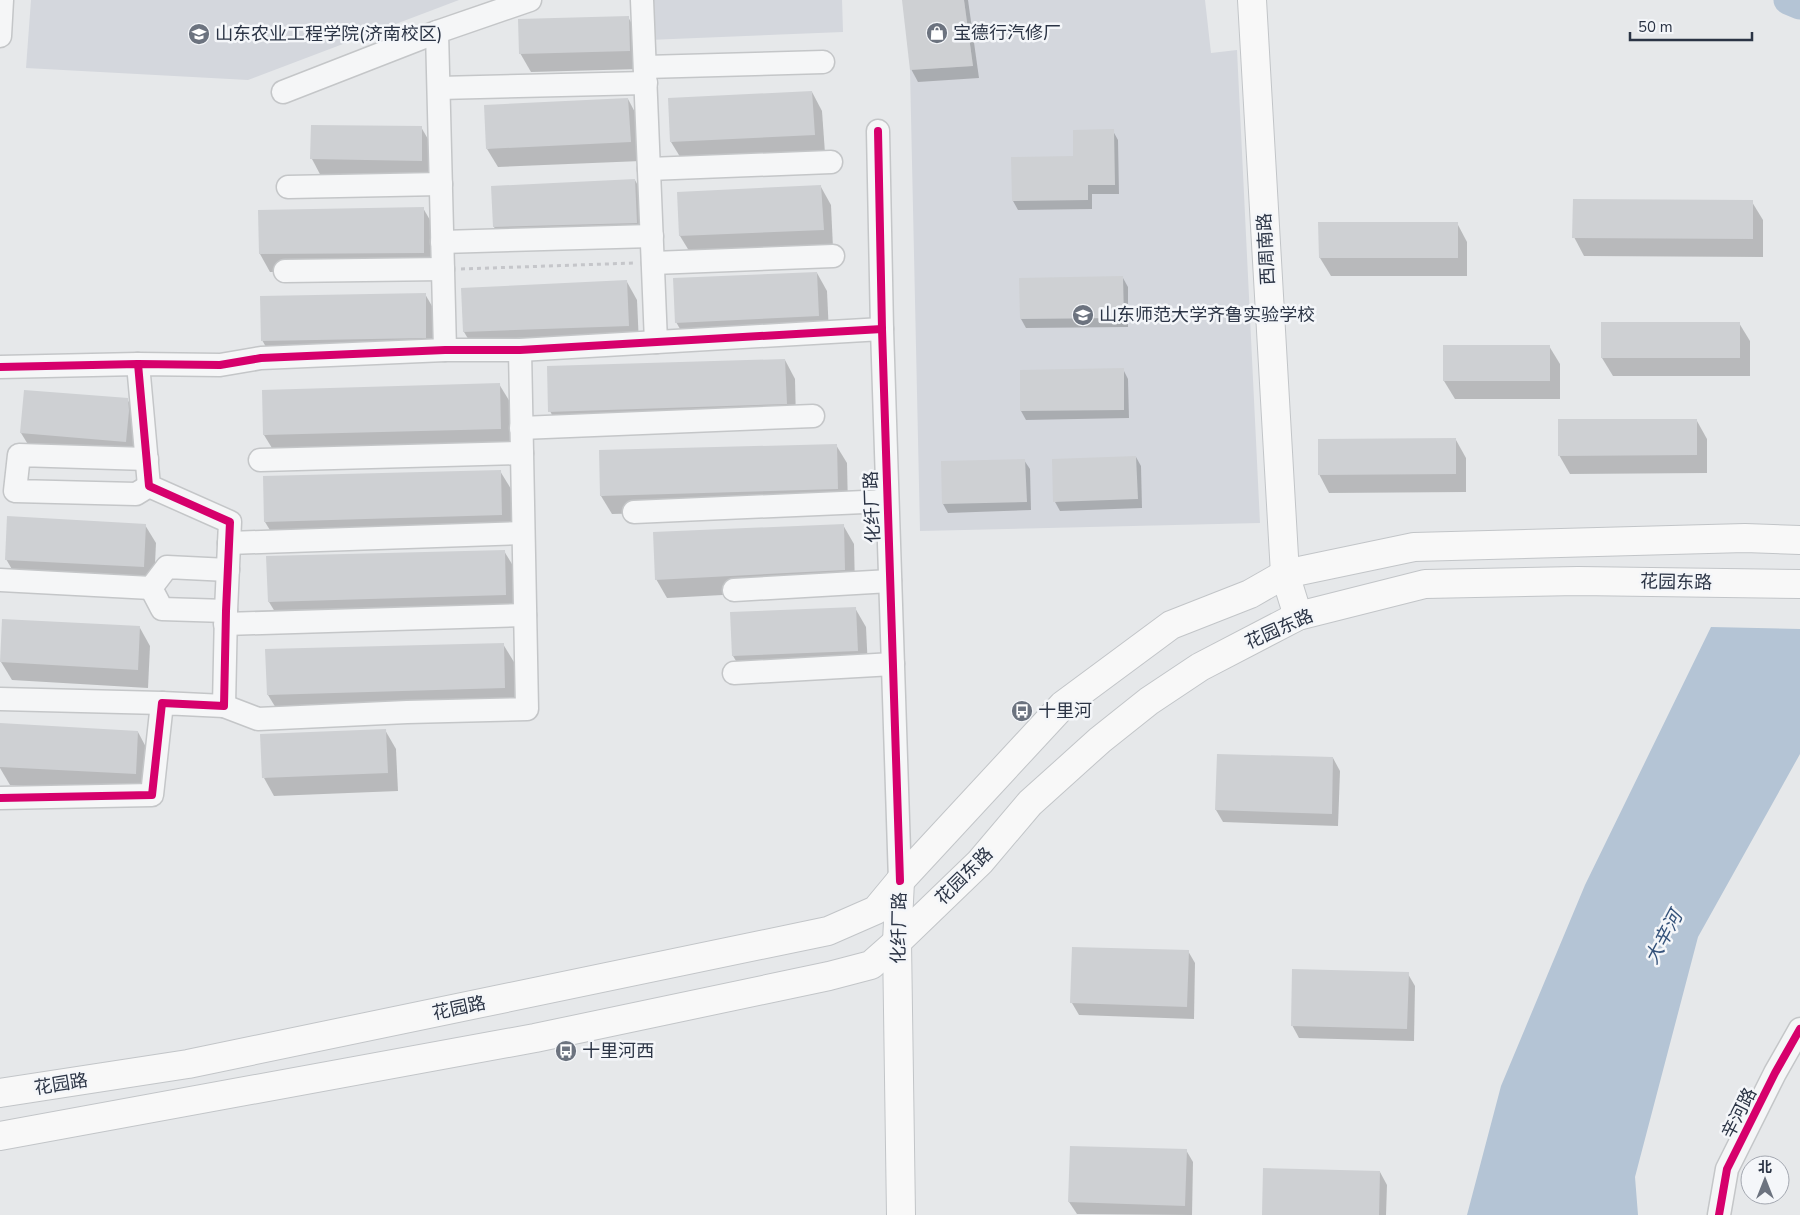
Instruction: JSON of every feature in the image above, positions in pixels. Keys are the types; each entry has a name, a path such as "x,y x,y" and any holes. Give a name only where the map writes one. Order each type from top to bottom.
{"main road":[{"name":"西周南路","path":"1252,0 1285,574 1298,616"},
{"path":"900,881 1063,705 1171,625 1250,594 1285,574 1414,547 1745,538 1800,540"},
{"name":"花园东路","path":"897,942 980,862 1030,803 1100,740 1150,701 1200,667 1298,616 1425,584 1578,581 1800,584"},
{"name":"化纤厂路","path":"900,881 897,942 901,1215"},
{"name":"花园路","path":"0,1093 188,1064 828,931 876,910 900,881"},
{"path":"0,1136 535,1038 830,976 871,965 897,942"}],"street":[{"path":"0,36 2,0"},
{"path":"283,92 437,32 530,0"},
{"path":"642,0 656,342"},
{"path":"437,32 444,350"},
{"path":"439,88 822,62"},
{"name":"化纤厂路","path":"878,131 887,501 900,881"},
{"path":"649,169 832,162"},
{"path":"288,186 441,184"},
{"path":"442,242 652,236"},
{"path":"653,263 833,256"},
{"path":"285,271 443,269"},
{"path":"0,368 138,364 220,366 261,358 444,350 520,350 882,329"},
{"path":"0,699 224,706 258,720 407,712 527,709 520,350"},
{"path":"138,364 149,486"},
{"path":"521,428 813,416"},
{"path":"260,460 522,453"},
{"path":"146,459 19,455 15,491 136,494 149,486"},
{"path":"149,486 230,522 224,706"},
{"path":"634,512 887,501"},
{"path":"229,543 523,533"},
{"path":"151,588 167,567 228,570"},
{"path":"0,580 151,588"},
{"path":"734,590 890,581"},
{"path":"151,588 162,609 226,618 525,615"},
{"path":"734,673 893,664"},
{"path":"0,798 152,795 162,703"},
{"name":"辛河路","path":"1719,1215 1727,1169 1775,1073 1800,1029"}],"path":[{"path":"443,269 653,263"}],"shaded area":[{"name":"山东农业工程学院(济南校区)","path":"31,0 459,0 248,80 26,68"},
{"path":"648,0 842,0 843,32 648,40"},
{"name":"山东师范大学齐鲁实验学校","path":"964,0 1205,0 1211,53 1237,50 1260,523 920,531 910,70 973,66"}],"water":[{"path":"1711,627 1800,629 1800,754 1698,937 1635,1177 1638,1215 1467,1215 1501,1086 1585,885"}],"building":[{"name":"宝德行汽修厂","path":"902,0 964,0 973,66 910,70"},
{"path":"629,16 630,51 519,54 518,19"},
{"path":"812,91 815,135 670,142 668,98"},
{"path":"628,98 631,142 486,149 484,105"},
{"path":"311,125 422,126 422,161 310,159"},
{"path":"1114,129 1115,185 1088,185 1088,200 1012,201 1011,157 1073,156 1073,130"},
{"path":"635,179 637,223 493,227 491,186"},
{"path":"821,185 824,230 679,236 677,192"},
{"path":"1573,199 1753,200 1753,239 1572,238"},
{"path":"424,207 424,253 259,254 258,210"},
{"path":"1318,222 1458,222 1458,258 1319,258"},
{"path":"817,272 819,316 675,323 673,278"},
{"path":"1123,276 1124,318 1020,319 1019,278"},
{"path":"627,280 629,326 463,332 461,288"},
{"path":"426,293 426,338 261,341 260,296"},
{"path":"1601,322 1740,322 1740,358 1601,358"},
{"path":"1443,345 1550,345 1550,381 1443,381"},
{"path":"785,359 787,404 548,412 547,366"},
{"path":"1124,368 1124,410 1020,411 1020,370"},
{"path":"500,383 501,429 263,435 262,390"},
{"path":"24,390 128,398 129,411 126,442 20,433"},
{"path":"1558,419 1697,419 1697,455 1558,456"},
{"path":"1456,438 1456,474 1318,475 1318,439"},
{"path":"837,444 838,489 600,496 599,450"},
{"path":"1136,456 1138,499 1053,502 1052,459"},
{"path":"1025,459 1027,502 942,504 941,461"},
{"path":"501,470 502,515 264,522 263,476"},
{"path":"7,516 146,524 144,567 5,560"},
{"path":"844,524 845,570 655,580 653,532"},
{"path":"505,550 506,595 268,602 266,556"},
{"path":"856,607 858,651 732,656 730,612"},
{"path":"2,619 140,626 138,670 0,662"},
{"path":"504,643 505,688 267,695 265,649"},
{"path":"0,723 138,731 136,774 0,767"},
{"path":"386,729 388,773 262,778 260,734"},
{"path":"1217,754 1333,757 1332,814 1215,810"},
{"path":"1072,947 1189,950 1187,1007 1070,1003"},
{"path":"1292,969 1409,972 1407,1029 1291,1026"},
{"path":"1070,1146 1187,1149 1185,1206 1068,1202"},
{"path":"1263,1168 1380,1171 1379,1215 1262,1215"}],"waterway":[{"name":"大辛河","path":"1788,0 1800,5"}],"cycle path":[{"path":"878,131 882,329 900,881"},
{"path":"0,367 138,364 220,365 261,358 445,350 520,350 882,329"},
{"path":"0,798 152,795 162,703 224,706 230,522 149,486 138,364"},
{"path":"1719,1215 1727,1169 1775,1073 1800,1029"}],"place":[{"name":"宝德行汽修厂","path":"937,33"},
{"name":"山东农业工程学院(济南校区)","path":"199,34"},
{"name":"山东师范大学齐鲁实验学校","path":"1083,315"},
{"name":"十里河","path":"1022,711"},
{"name":"十里河西","path":"566,1051"}]}
